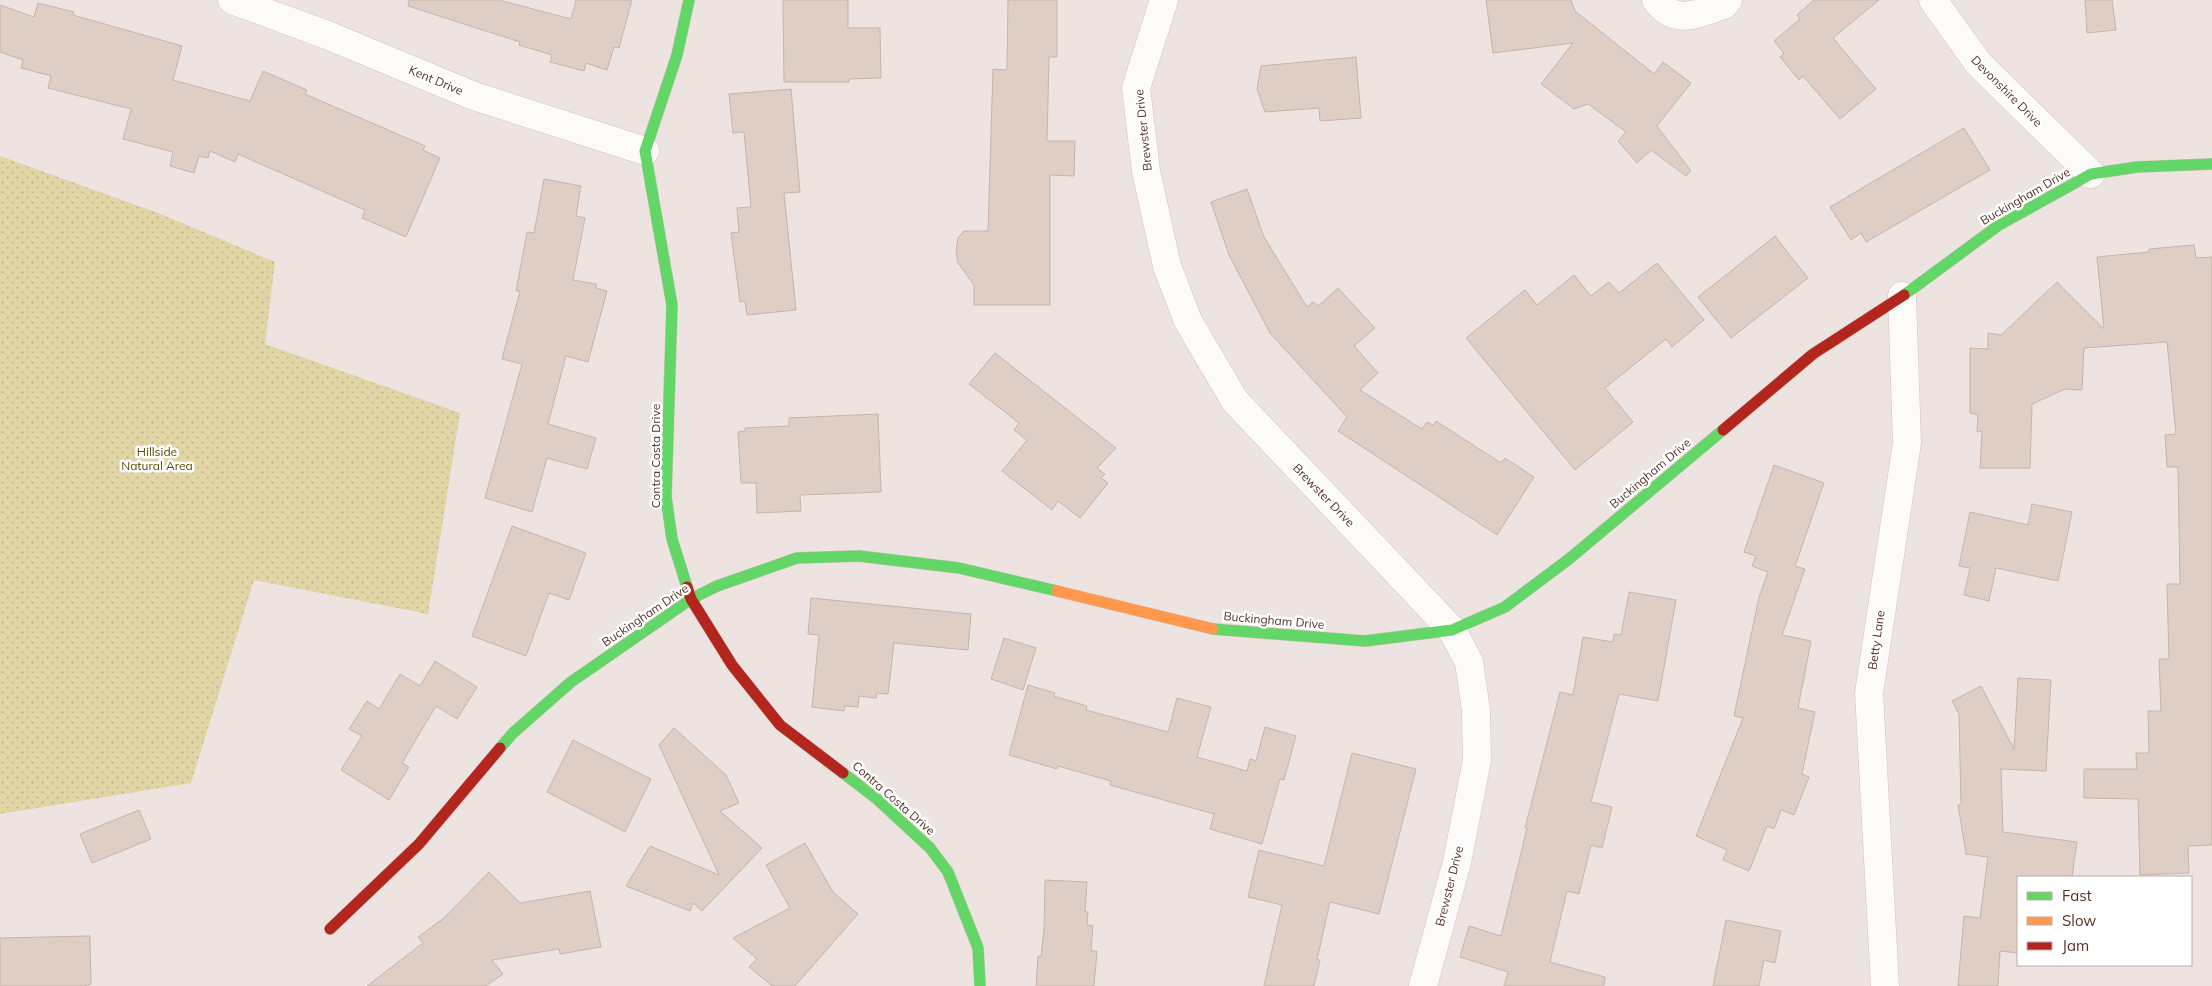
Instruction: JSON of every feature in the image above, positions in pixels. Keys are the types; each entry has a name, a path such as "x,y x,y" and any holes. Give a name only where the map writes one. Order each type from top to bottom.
{"street":[{"name":"Kent Drive","path":"232,0 328,35 474,96 645,151"},
{"name":"Contra Costa Drive","path":"689,0 677,55 645,151 672,305 666,497 672,539 691,599 732,665 780,725 877,799 930,848 948,872 978,948 980,986"},
{"name":"Brewster Drive","path":"1164,0 1136,88 1146,171 1167,266 1188,321 1235,401 1452,630 1469,662 1476,710 1478,760 1457,862 1423,986"},
{"path":"1656,0 1662,9 1685,17 1724,4 1728,0"},
{"name":"Devonshire Drive","path":"1933,0 1978,63 2091,174"},
{"name":"Buckingham Drive","path":"330,929 420,844 513,733 571,682 691,599 752,573 797,558 859,556 959,568 1214,629 1364,641 1452,630 1505,607 1569,559 1813,354 1902,296 1999,225 2091,174 2137,167 2212,164"},
{"name":"Betty Lane","path":"1886,986 1869,692 1907,443 1902,296"}],"green space":[{"name":"Hillside Natural Area","path":"0,156 158,213 275,262 265,344 460,413 428,614 254,580 191,783 0,814"}],"building":[{"path":"409,0 499,0 571,19 576,0 632,0 619,48 614,47 607,70 586,63 584,71 550,62 552,55 519,45 520,42 408,6"},
{"path":"783,0 848,0 848,28 880,28 881,78 849,79 849,82 784,82"},
{"path":"1008,0 1057,0 1057,57 1049,57 1047,141 1075,141 1074,176 1050,175 1050,305 974,305 974,285 958,263 956,251 958,238 964,231 988,231 993,69 1007,70"},
{"path":"1486,0 1571,0 1575,11 1654,74 1663,62 1691,83 1657,126 1691,171 1686,176 1651,150 1637,163 1618,141 1626,132 1588,104 1574,109 1541,84 1573,43 1493,53"},
{"path":"1814,0 1879,0 1833,38 1876,89 1840,119 1803,76 1799,80 1780,57 1784,53 1774,41 1800,19 1797,15"},
{"path":"2085,0 2112,0 2116,30 2087,33"},
{"path":"38,3 74,12 73,15 182,46 173,80 250,101 263,71 307,90 305,94 425,146 423,150 440,158 406,237 362,218 365,210 238,154 235,162 210,151 208,158 199,156 194,173 170,166 173,152 123,139 131,109 48,88 51,76 21,68 23,60 0,52 0,5 34,17"},
{"path":"1356,57 1361,118 1320,121 1319,108 1265,112 1257,89 1261,66"},
{"path":"791,89 800,192 784,193 796,310 747,315 745,301 740,302 731,233 739,232 737,208 751,207 744,132 733,133 729,94"},
{"path":"1964,128 1990,170 1866,242 1861,233 1851,240 1830,207"},
{"path":"544,179 581,186 576,216 585,218 573,280 596,284 596,288 607,291 588,362 566,356 548,424 596,438 587,469 547,458 532,512 485,498 522,364 502,359 520,291 516,291 527,232 534,233"},
{"path":"1247,189 1264,237 1307,307 1313,302 1318,306 1338,288 1375,328 1354,346 1378,373 1360,390 1422,429 1427,422 1433,425 1436,421 1501,463 1505,458 1534,477 1497,535 1338,431 1347,417 1270,333 1229,255 1211,202"},
{"path":"1775,236 1808,278 1731,338 1698,297"},
{"path":"2194,245 2196,258 2212,257 2212,845 2188,846 2189,873 2140,875 2138,799 2084,798 2084,769 2137,769 2136,753 2149,753 2148,711 2161,711 2159,659 2169,659 2167,584 2180,584 2178,467 2167,467 2165,435 2176,434 2167,342 2084,348 2082,390 2065,389 2032,404 2030,468 1980,468 1982,431 1977,432 1978,415 1970,413 1970,348 1988,349 1988,333 2001,335 2057,282 2104,329 2097,257 2149,252 2149,249"},
{"path":"1657,263 1704,320 1672,347 1666,339 1605,388 1633,422 1575,470 1466,338 1525,290 1537,305 1574,275 1591,296 1609,282 1619,293"},
{"path":"995,353 1116,448 1097,468 1105,474 1101,478 1108,483 1080,518 1058,501 1052,510 1002,471 1027,440 1014,430 1019,423 969,384"},
{"path":"878,414 881,492 800,495 801,511 757,513 756,483 741,483 738,432 745,431 745,428 789,426 789,418"},
{"path":"1774,465 1824,483 1795,566 1805,569 1782,635 1811,641 1798,708 1815,712 1802,774 1809,777 1794,815 1781,810 1774,829 1767,826 1749,871 1723,860 1727,850 1696,836 1743,718 1734,716 1759,597 1768,572 1752,566 1756,556 1744,552"},
{"path":"2032,504 2072,512 2058,581 1996,568 1989,601 1964,595 1970,568 1959,566 1970,512 2028,525"},
{"path":"512,526 586,553 569,600 549,593 526,656 472,636"},
{"path":"1629,592 1676,600 1658,701 1619,694 1591,802 1612,807 1602,848 1591,845 1579,894 1567,891 1550,962 1605,977 1604,986 1504,986 1508,972 1460,957 1469,926 1501,936 1527,828 1525,828 1560,692 1573,695 1583,637 1613,642 1614,634 1621,635"},
{"path":"811,598 971,614 968,650 894,643 888,694 877,693 876,698 859,696 858,707 845,706 844,711 812,707 819,635 808,634"},
{"path":"1004,638 1036,648 1023,690 991,679"},
{"path":"435,661 477,687 457,719 436,706 402,763 409,767 389,800 341,770 362,736 349,729 367,701 379,709 400,674 420,686"},
{"path":"2018,678 2051,680 2046,771 2001,769 2003,832 2077,842 2072,876 2017,876 2017,953 2000,951 1998,986 1958,986 1964,916 1980,918 1988,857 1966,854 1958,805 1961,804 1959,714 1952,701 1981,686 2014,749"},
{"path":"1028,685 1055,693 1054,696 1087,706 1086,710 1168,732 1177,698 1211,707 1197,757 1247,771 1250,759 1256,761 1265,727 1296,736 1284,780 1280,779 1262,844 1210,829 1214,814 1110,785 1111,781 1058,766 1057,769 1009,755"},
{"path":"674,728 726,775 739,803 720,811 762,848 702,911 693,903 690,911 626,886 650,846 719,875 659,745"},
{"path":"573,740 651,779 625,832 547,792"},
{"path":"1352,753 1416,769 1379,914 1330,902 1317,960 1320,960 1314,986 1264,986 1282,905 1248,897 1259,850 1324,866"},
{"path":"139,810 151,839 92,863 80,834"},
{"path":"805,843 833,892 858,914 795,986 772,986 749,967 757,959 733,938 790,908 766,865"},
{"path":"489,872 520,903 590,891 601,947 560,954 559,949 492,960 503,974 486,986 367,986 423,943 418,937 444,918"},
{"path":"1045,880 1087,882 1085,912 1088,912 1087,925 1093,926 1091,951 1097,951 1094,986 1036,986 1038,956 1041,957 1044,929"},
{"path":"1726,920 1781,931 1775,963 1764,960 1759,986 1713,986"},
{"path":"90,936 91,984 84,986 0,986 0,938"}],"traffic: fast":[{"path":"687,587 672,539 666,497 672,305 645,151 677,55 689,0"},
{"path":"1904,295 1999,225 2091,174 2137,167 2212,164"},
{"path":"1213,629 1365,641 1452,630 1505,607 1569,559 1723,430"},
{"path":"500,748 513,733 571,682 691,599 717,586 797,558 859,556 959,568 1057,591"},
{"path":"843,773 877,799 930,848 948,872 978,948 980,986"}],"traffic: slow":[{"path":"1057,591 1213,629"}],"traffic: jam":[{"path":"1723,430 1813,354 1904,295"},
{"path":"687,587 691,599 732,665 780,725 843,773"},
{"path":"330,929 419,844 500,748"}]}
